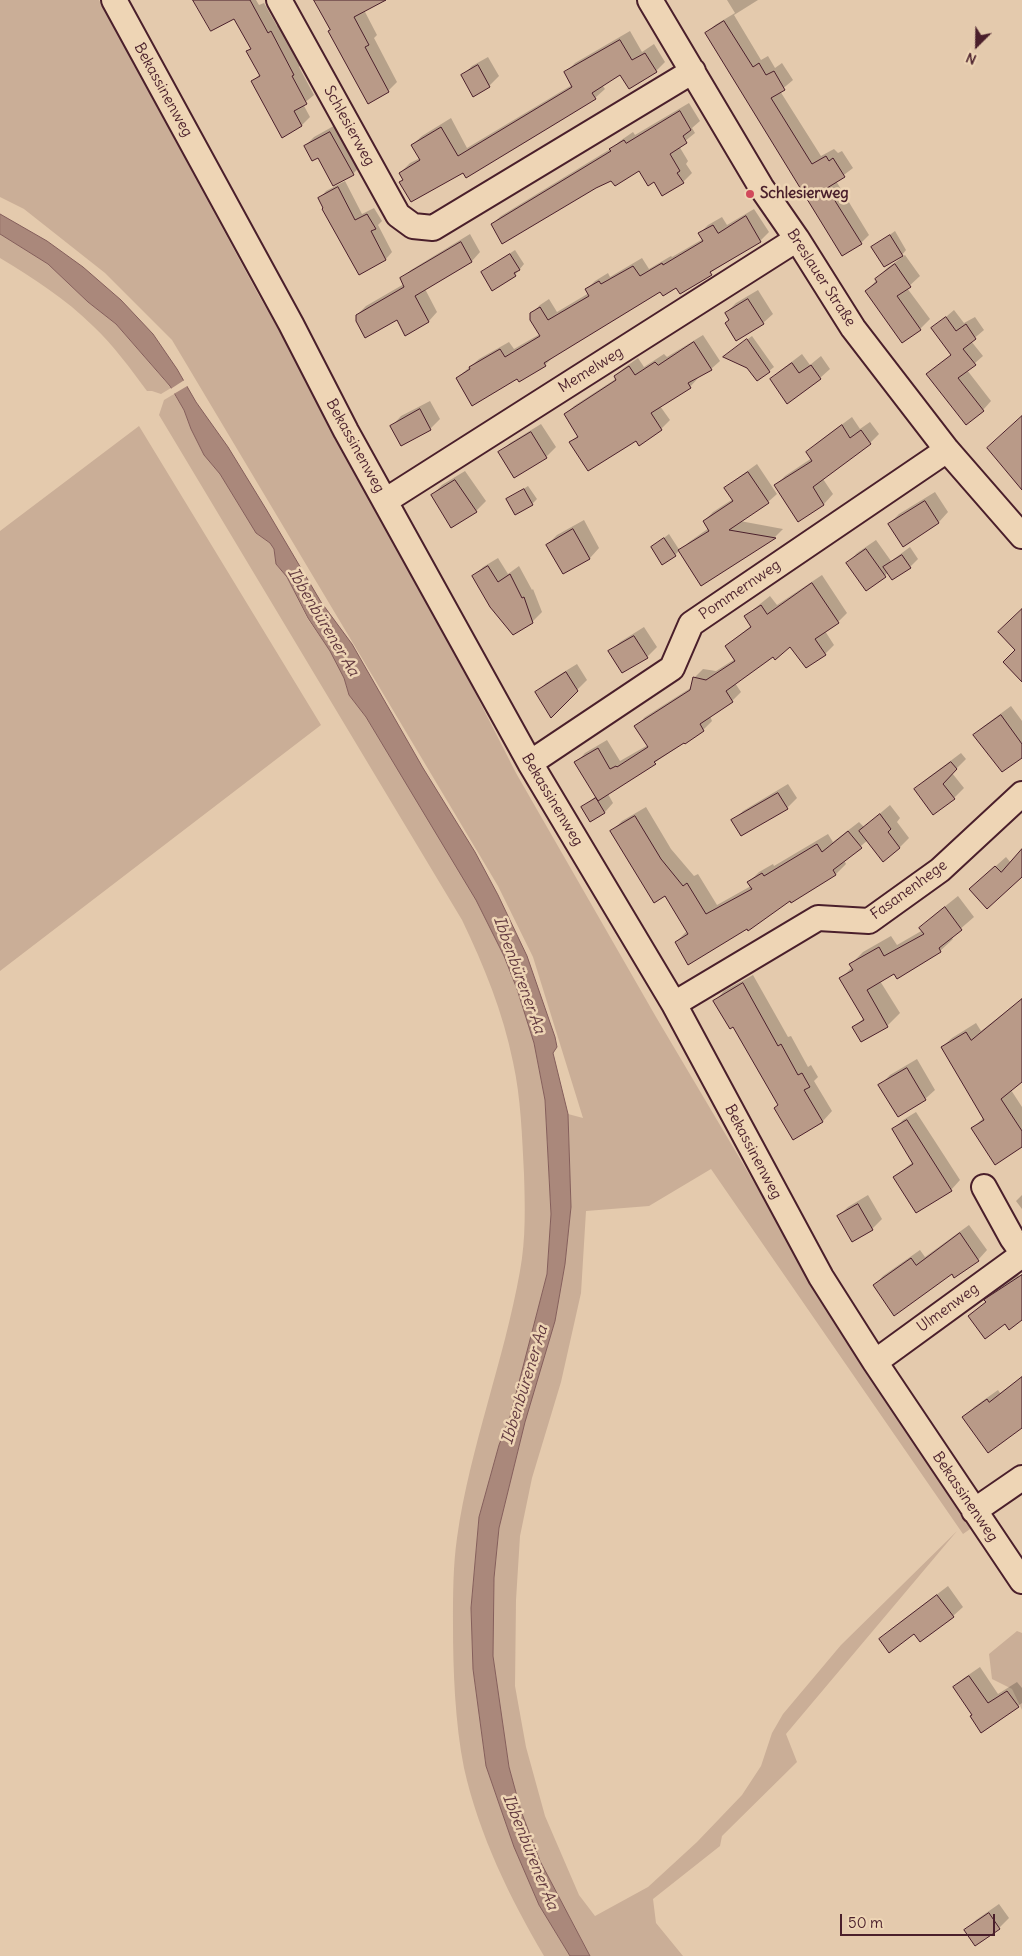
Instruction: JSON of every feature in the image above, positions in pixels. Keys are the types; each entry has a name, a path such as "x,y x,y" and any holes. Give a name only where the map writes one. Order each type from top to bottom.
{"street":[{"name":"Bekassinenweg","path":"114,0 385,501 530,763 674,1004 821,1277 875,1362 1022,1582"},
{"name":"Schlesierweg","path":"279,0 398,215 413,226 433,228 693,71"},
{"name":"Breslauer Straße","path":"650,0 761,187 797,239 853,328 947,450 1022,536"},
{"name":"Memelweg","path":"385,501 797,239"},
{"name":"Pommernweg","path":"530,763 672,668 691,624 947,450"},
{"name":"Fasanenhege","path":"674,1004 818,918 869,921 940,870 1022,794"},
{"name":"Ulmenweg","path":"875,1362 1022,1254 984,1187"},
{"path":"974,1511 1022,1478"}],"shaded area":[{"path":"0,0 99,0 258,294 380,506 516,773 656,1017 813,1282 973,1527 963,1534 711,1169 649,1206 586,1211 581,1293 561,1382 532,1478 520,1536 516,1600 515,1686 526,1747 545,1816 579,1895 595,1916 648,1887 697,1842 742,1795 761,1766 772,1733 783,1714 841,1645 957,1531 786,1734 797,1762 722,1836 720,1846 653,1899 656,1923 683,1956 590,1956 540,1861 521,1811 509,1767 493,1656 494,1578 499,1528 525,1422 555,1321 565,1264 571,1207 568,1114 583,1118 533,957 498,886 172,340 105,273 24,209 0,197"},
{"path":"0,234 48,264 88,302 116,324 171,388 161,394 147,391 115,349 83,316 49,289 0,258"},
{"path":"174,394 184,410 204,455 220,474 256,533 270,543 274,549 276,564 287,577 307,618 330,651 344,678 349,695 366,717 475,897 504,956 517,989 534,1043 545,1100 551,1214 547,1274 510,1417 499,1445 479,1517 471,1608 473,1669 486,1766 514,1847 539,1905 570,1956 544,1956 519,1912 497,1865 470,1793 458,1733 455,1696 453,1602 457,1538 478,1437 513,1305 523,1247 525,1198 521,1118 516,1076 509,1043 492,989 462,920 159,415 164,400"},
{"path":"139,426 321,725 0,971 0,531"},
{"path":"1017,1631 1022,1633 1022,1710 1012,1689 992,1679 989,1654"}],"water":[{"name":"Ibbenbürener Aa","path":"0,214 47,241 83,267 121,300 153,334 177,369 196,402 228,447 321,602 352,644 423,768 475,852 527,956 555,1037 557,1047 553,1053 568,1114 571,1207 565,1264 555,1321 525,1422 499,1528 494,1578 493,1656 509,1767 521,1811 540,1861 590,1956 570,1956 539,1905 514,1847 486,1766 473,1669 471,1608 479,1517 499,1445 510,1417 547,1274 551,1214 545,1100 534,1043 517,989 504,956 476,900 366,717 349,695 344,678 330,651 308,618 287,577 276,564 274,549 270,543 256,533 220,474 204,455 184,410 170,386 116,324 88,302 48,264 0,234"}],"pier":[{"path":"186,379 189,385 172,395 169,390"}],"building":[{"path":"193,0 250,0 268,33 271,31 307,104 294,111 302,126 282,138 251,81 260,76 246,51 251,49 234,19 211,31"},
{"path":"314,0 386,0 354,17 369,45 365,47 389,92 368,104 328,31 330,30"},
{"path":"724,21 753,67 759,63 766,75 774,71 785,90 771,98 812,164 826,156 829,161 833,158 845,177 827,188 862,244 842,256 705,33"},
{"path":"620,40 632,60 645,53 657,72 629,89 620,75 592,93 596,99 555,124 466,178 463,173 411,202 399,182 403,180 399,173 420,160 411,145 441,127 458,156 572,87 564,72"},
{"path":"478,65 490,87 473,97 461,75"},
{"path":"680,111 691,130 683,136 687,143 670,154 680,171 677,173 684,183 662,196 654,182 648,186 639,171 615,186 611,181 596,188 502,244 491,224 611,151 609,149 624,140 626,143"},
{"path":"330,132 354,175 333,186 318,158 312,161 304,146"},
{"path":"338,187 355,220 367,214 376,229 371,231 386,260 359,275 322,209 318,198"},
{"path":"746,216 761,242 710,272 712,275 680,294 676,288 663,296 660,292 544,363 546,366 519,382 517,379 472,406 456,378 470,369 469,367 500,349 505,357 540,336 530,320 530,313 540,307 548,320 589,296 585,289 599,281 601,284 633,266 640,276 662,263 663,265 703,241 698,233 713,225 718,233"},
{"path":"890,235 903,256 884,267 871,247"},
{"path":"461,242 472,262 415,296 429,322 405,336 397,320 365,338 356,321 356,315 404,287 400,278"},
{"path":"510,254 520,270 514,273 516,276 492,291 481,272"},
{"path":"895,264 911,287 897,296 921,330 902,343 865,291 877,282 875,279"},
{"path":"748,299 764,324 736,341 725,323 729,320 725,313"},
{"path":"946,317 956,331 966,324 976,339 963,349 976,365 958,378 984,411 966,425 926,374 951,355 931,328"},
{"path":"747,339 770,372 757,381 747,368 723,357"},
{"path":"694,342 712,370 688,383 691,388 651,413 662,430 639,446 636,441 588,471 569,442 578,437 564,414 616,380 614,376 629,366 635,375 655,362 658,365"},
{"path":"792,363 799,373 811,365 821,379 787,404 770,379"},
{"path":"420,409 431,430 401,446 390,426"},
{"path":"1022,416 1022,490 987,448"},
{"path":"842,425 850,438 861,430 871,444 813,487 824,505 798,522 774,485 812,461 806,452"},
{"path":"531,432 547,458 514,478 498,452"},
{"path":"748,472 769,503 729,530 776,538 701,586 678,550 709,531 703,521 733,501 724,488"},
{"path":"455,480 477,512 451,528 431,495"},
{"path":"524,489 533,505 515,515 506,499"},
{"path":"925,501 939,523 903,547 888,524"},
{"path":"573,529 590,559 563,574 546,545"},
{"path":"664,538 676,556 662,565 651,547"},
{"path":"866,549 886,577 866,591 846,563"},
{"path":"902,555 911,568 892,580 883,567"},
{"path":"488,566 498,582 510,574 522,598 524,597 533,623 513,635 490,607 472,576"},
{"path":"812,583 839,623 815,639 826,655 806,668 790,647 775,660 773,657 726,691 733,702 700,724 704,731 654,762 656,764 598,801 574,762 598,748 610,769 617,767 648,747 634,726 690,690 693,677 706,680 735,661 725,646 751,627 744,616 761,605 767,614"},
{"path":"1022,609 1022,682 1003,662 1015,650 998,632"},
{"path":"634,636 648,658 622,673 608,651"},
{"path":"566,672 578,691 551,718 535,692"},
{"path":"1001,715 1022,744 1022,758 1002,772 973,735"},
{"path":"951,762 957,769 943,784 955,799 933,815 914,789"},
{"path":"778,793 788,809 741,836 731,820"},
{"path":"596,798 605,813 590,822 581,807"},
{"path":"880,814 891,829 888,832 900,848 883,862 859,831"},
{"path":"635,816 661,859 683,886 687,883 706,914 752,889 747,882 762,873 764,876 817,844 822,852 848,831 862,848 833,870 836,875 791,903 790,901 748,931 747,929 688,965 675,942 688,934 665,896 654,903 610,831"},
{"path":"1022,849 1022,877 987,909 969,889 995,866 1001,872"},
{"path":"945,907 962,930 939,948 941,952 897,979 894,974 867,990 888,1027 861,1042 852,1027 864,1020 839,978 853,970 849,964 879,947 884,956 924,934 919,928"},
{"path":"743,983 778,1046 781,1044 798,1075 802,1073 810,1087 804,1090 823,1122 793,1140 774,1108 778,1105 733,1027 730,1029 713,1001"},
{"path":"1022,999 1022,1082 1001,1099 1022,1131 1022,1147 995,1165 971,1128 984,1120 941,1047 966,1032 971,1040"},
{"path":"907,1068 926,1100 898,1117 878,1085"},
{"path":"907,1120 952,1191 916,1213 893,1177 913,1164 892,1129"},
{"path":"858,1204 873,1230 852,1242 837,1216"},
{"path":"960,1233 979,1261 954,1278 952,1274 894,1316 873,1285 911,1258 916,1265"},
{"path":"1022,1275 1022,1320 1009,1330 1005,1324 985,1339 968,1316 986,1302 984,1300"},
{"path":"1022,1377 1022,1428 988,1453 962,1417 987,1399 989,1402"},
{"path":"937,1595 954,1617 920,1642 914,1634 889,1653 879,1639"},
{"path":"969,1676 988,1703 1007,1691 1019,1707 981,1733 970,1716 972,1715 953,1687"},
{"path":"989,1913 1000,1929 975,1946 964,1930"}],"place":[{"name":"Schlesierweg","path":"750,194"}]}
